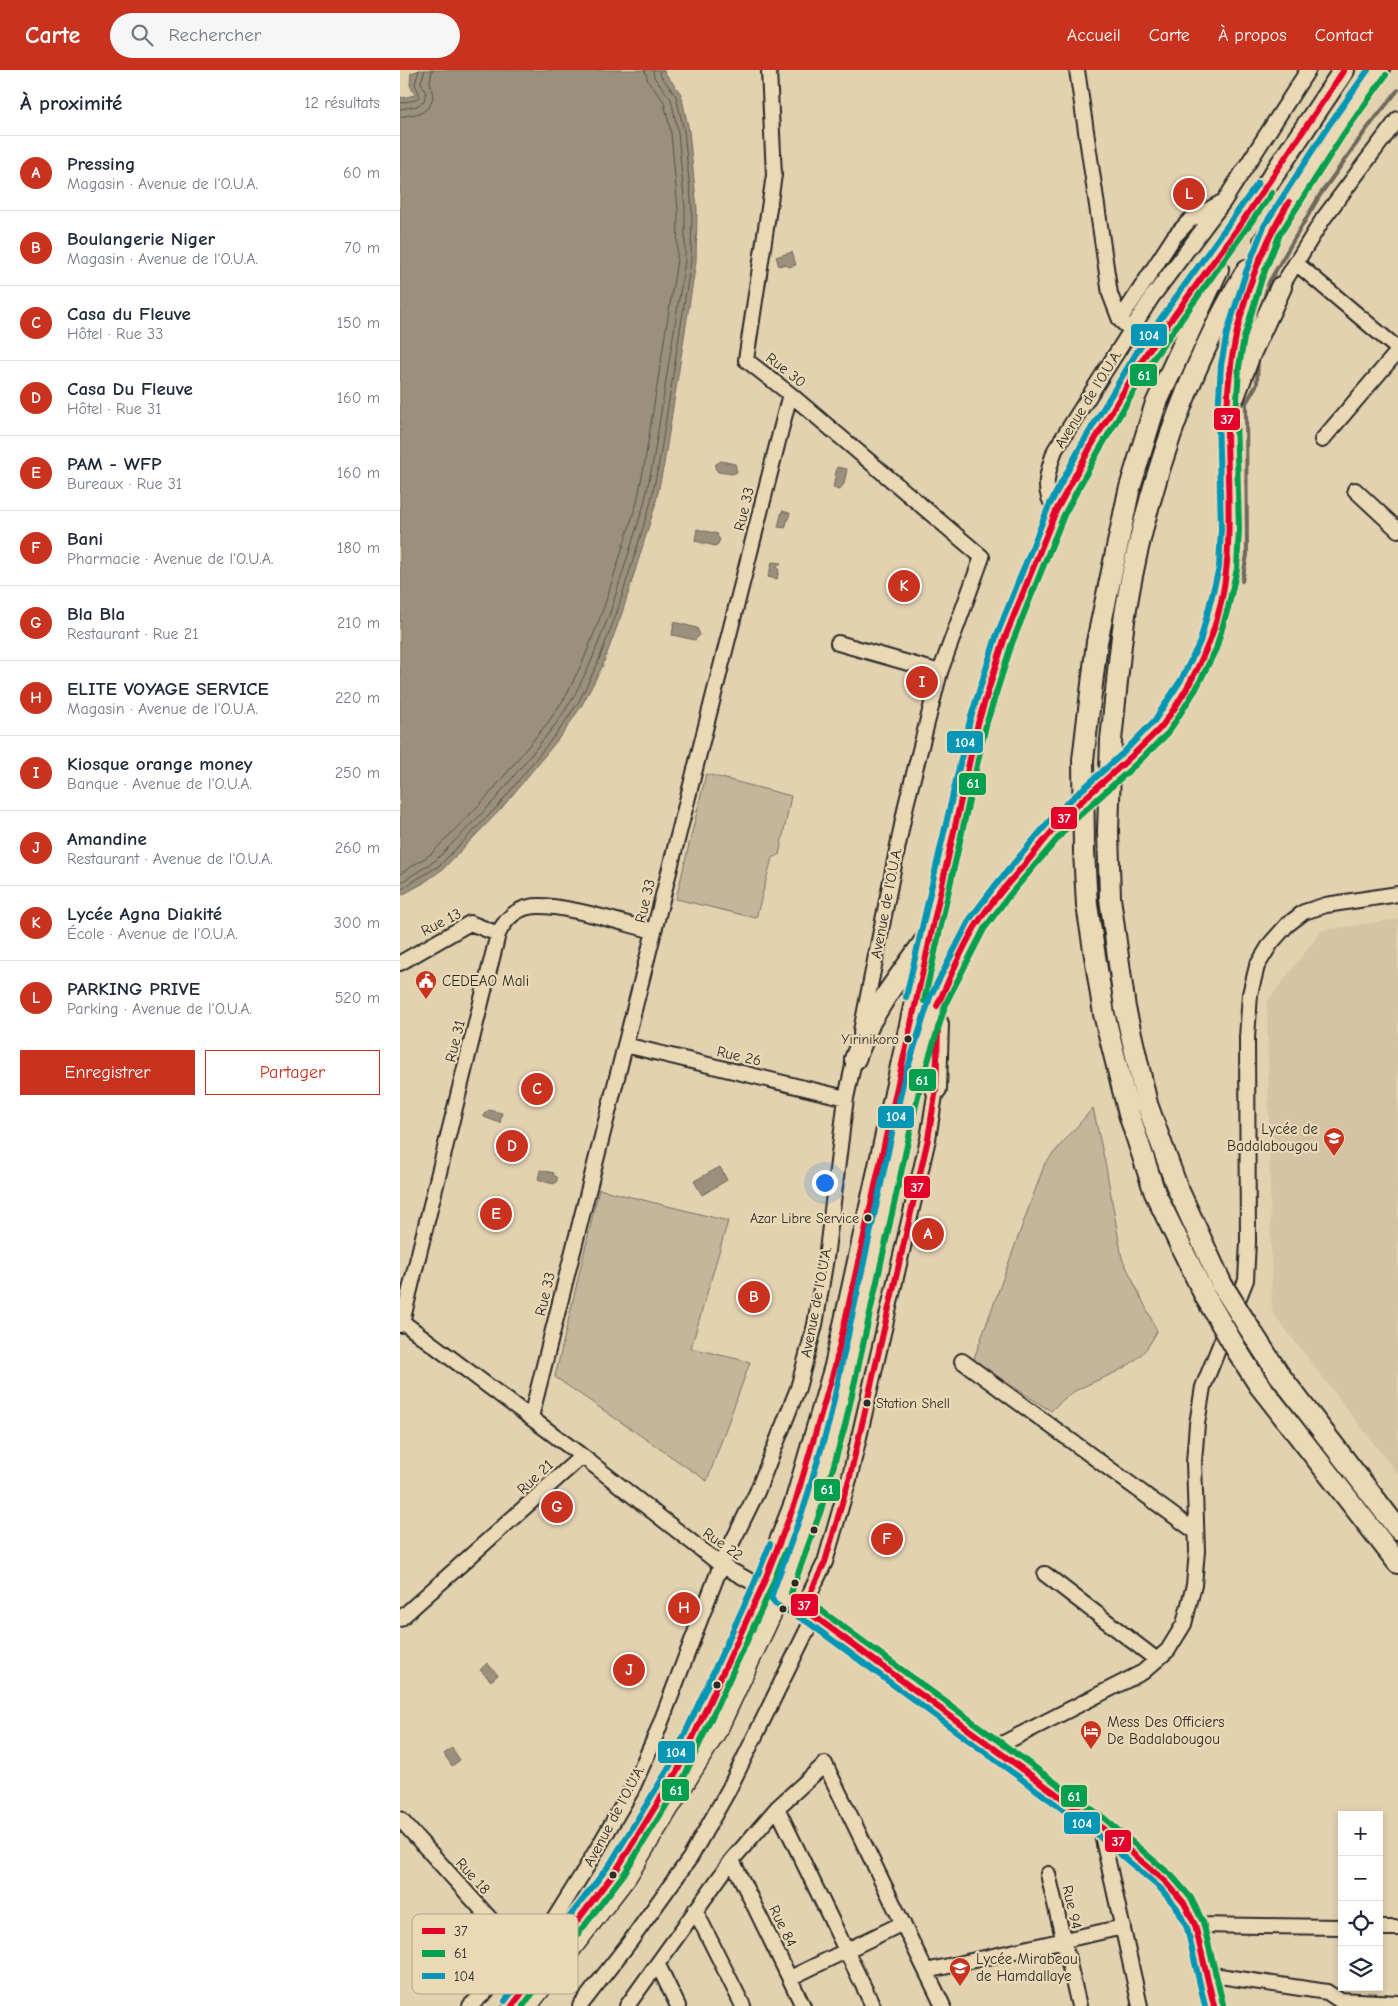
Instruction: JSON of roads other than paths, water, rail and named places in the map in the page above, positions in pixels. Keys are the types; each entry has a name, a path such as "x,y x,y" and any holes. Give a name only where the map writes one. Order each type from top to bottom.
{"highway":[{"path":"762,1587 794,1503 835,1366 978,724 1004,640 1056,511 1090,448 1146,354 1238,228 1344,70"},
{"path":"1379,70 1336,130 1243,277 1189,382 1141,534 1126,608 1112,740 1108,831 1110,898 1125,1008 1147,1104 1177,1187 1222,1285 1278,1373 1398,1529"},
{"path":"1238,228 1155,406 1129,491 1097,642 1083,760 1084,852 1087,905 1104,1014 1129,1114 1155,1193 1205,1296 1259,1385 1398,1563"},
{"path":"780,1597 813,1507 838,1424 912,1085 938,1000 977,924 1001,892 1064,818 1161,727 1189,684 1208,645 1220,605 1228,568 1230,529 1227,415 1230,366 1235,336 1254,275 1272,230"},
{"path":"1227,415 1250,354 1281,287"},
{"path":"855,1060 870,1022 889,991 930,934"},
{"path":"936,1089 938,1000"}],"main road":[{"name":"Avenue de l'O.U.A.","path":"578,1920 617,1869 678,1770 762,1587"},
{"path":"578,1941 627,1877 718,1730 780,1597"},
{"name":"Avenue de l'O.U.A.","path":"512,2006 521,1994"},
{"path":"528,2006 537,1994"}],"street":[{"name":"Rue 30","path":"769,70 774,175 746,360 790,394 982,557"},
{"path":"1077,70 1110,294 1120,320 1131,330"},
{"name":"Avenue de l'O.U.A.","path":"1056,511 1049,501 1047,488 1048,475 1055,450 1152,297 1224,201 1308,70"},
{"path":"1281,287 1323,219 1398,119"},
{"path":"1120,320 1174,237 1190,220 1224,201"},
{"path":"1296,263 1398,350 1322,440"},
{"name":"Rue 33","path":"531,1417 790,394"},
{"path":"1355,490 1398,530"},
{"name":"Avenue de l'O.U.A.","path":"557,1914 631,1791 656,1735 721,1565 760,1484 798,1388 815,1325 826,1258 846,1098 906,805 926,734 940,672 982,557"},
{"path":"838,643 940,672"},
{"path":"994,1748 1143,1672 1168,1650 1184,1624 1194,1585 1196,1532 1194,1462 1197,1424 1203,1387 1246,1280 1248,1242 1247,1038 1250,994 1257,966 1271,943 1287,925 1304,912 1326,905 1398,894"},
{"name":"Rue 31","path":"401,1322 498,934 505,921 517,912 529,907 554,906 654,932"},
{"name":"Rue 13","path":"400,962 470,923 498,934"},
{"name":"Rue 26","path":"625,1045 846,1098"},
{"path":"580,2006 629,1943 690,1858 728,1790 808,1613 850,1476 928,1138 936,1089"},
{"name":"Rue 22","path":"401,1322 531,1417 721,1565 808,1613 1100,1826 1166,1882 1184,1903 1195,1924 1214,2006"},
{"path":"962,1361 1196,1532"},
{"name":"Rue 21","path":"400,1619 582,1456"},
{"path":"1045,1574 1156,1660"},
{"path":"627,2006 732,1860 777,1808 825,1764 943,2006"},
{"path":"777,1808 873,2006"},
{"name":"Rue 18","path":"400,1819 486,1914"},
{"path":"1100,1826 1140,2006"},
{"name":"Rue 84","path":"732,1860 803,2006"},
{"name":"Rue 94","path":"1048,1874 1079,2006"},
{"path":"695,1910 743,2006"},
{"path":"790,1978 902,1924"},
{"path":"1195,1924 1338,1927"},
{"path":"926,1972 1123,1926"},
{"path":"1383,1928 1398,1928"},
{"path":"658,1965 678,2006"},
{"path":"1206,1974 1328,1992 1339,2003 1398,2003"},
{"name":"Avenue de l'O.U.A.","path":"470,2006 484,1994"}],"water":[{"path":"420,70 663,70 681,94 689,131 697,209 696,262 664,464 655,506 622,613 602,667 582,705 564,732 501,809 443,869 422,884 400,896 400,96 402,98 415,95 410,85 411,73"},
{"path":"792,252 796,265 789,267 785,264 779,266 776,257"},
{"path":"721,461 735,464 737,472 732,474 718,472 715,468 716,464"},
{"path":"837,467 847,469 844,484 839,490 833,488"},
{"path":"782,511 790,513 785,528 778,527"},
{"path":"697,529 718,534 717,536 720,539 718,544 715,546 695,541"},
{"path":"772,562 781,563 777,567 779,570 777,579 768,577"},
{"path":"674,622 697,628 700,635 695,640 672,635"},
{"path":"489,1110 502,1113 500,1123 484,1117 484,1114"},
{"path":"720,1167 727,1180 702,1195 694,1181"},
{"path":"540,1170 554,1173 553,1175 557,1177 557,1181 554,1184 538,1180"},
{"path":"487,1663 498,1675 491,1681 480,1670"},
{"path":"452,1748 460,1760 452,1766 444,1754"}],"waterway":[{"path":"1261,309 1269,282 1320,195 1366,130 1398,90"},
{"path":"1242,581 1247,555 1246,403 1257,384 1258,355"}],"place":[{"name":"PARKING PRIVE","path":"1189,194"},
{"name":"Lycée Agna Diakité","path":"904,586"},
{"name":"Kiosque orange money","path":"922,682"},
{"name":"CEDEAO Mali","path":"426,1000"},
{"name":"Yirinikoro","path":"908,1039"},
{"name":"Casa du Fleuve","path":"537,1089"},
{"name":"Casa Du Fleuve","path":"512,1146"},
{"name":"Lycée de Badalabougou","path":"1334,1157"},
{"name":"PAM - WFP","path":"496,1214"},
{"name":"Azar Libre Service","path":"868,1218"},
{"name":"Pressing","path":"928,1234"},
{"name":"Boulangerie Niger","path":"754,1297"},
{"name":"Station Shell","path":"867,1403"},
{"name":"Bla Bla","path":"557,1507"},
{"name":"Bani","path":"887,1539"},
{"name":"ELITE VOYAGE SERVICE","path":"684,1608"},
{"name":"Amandine","path":"629,1670"},
{"name":"Mess Des Officiers De Badalabougou","path":"1091,1750"},
{"name":"Lycée Mirabeau de Hamdallaye","path":"960,1987"}]}
